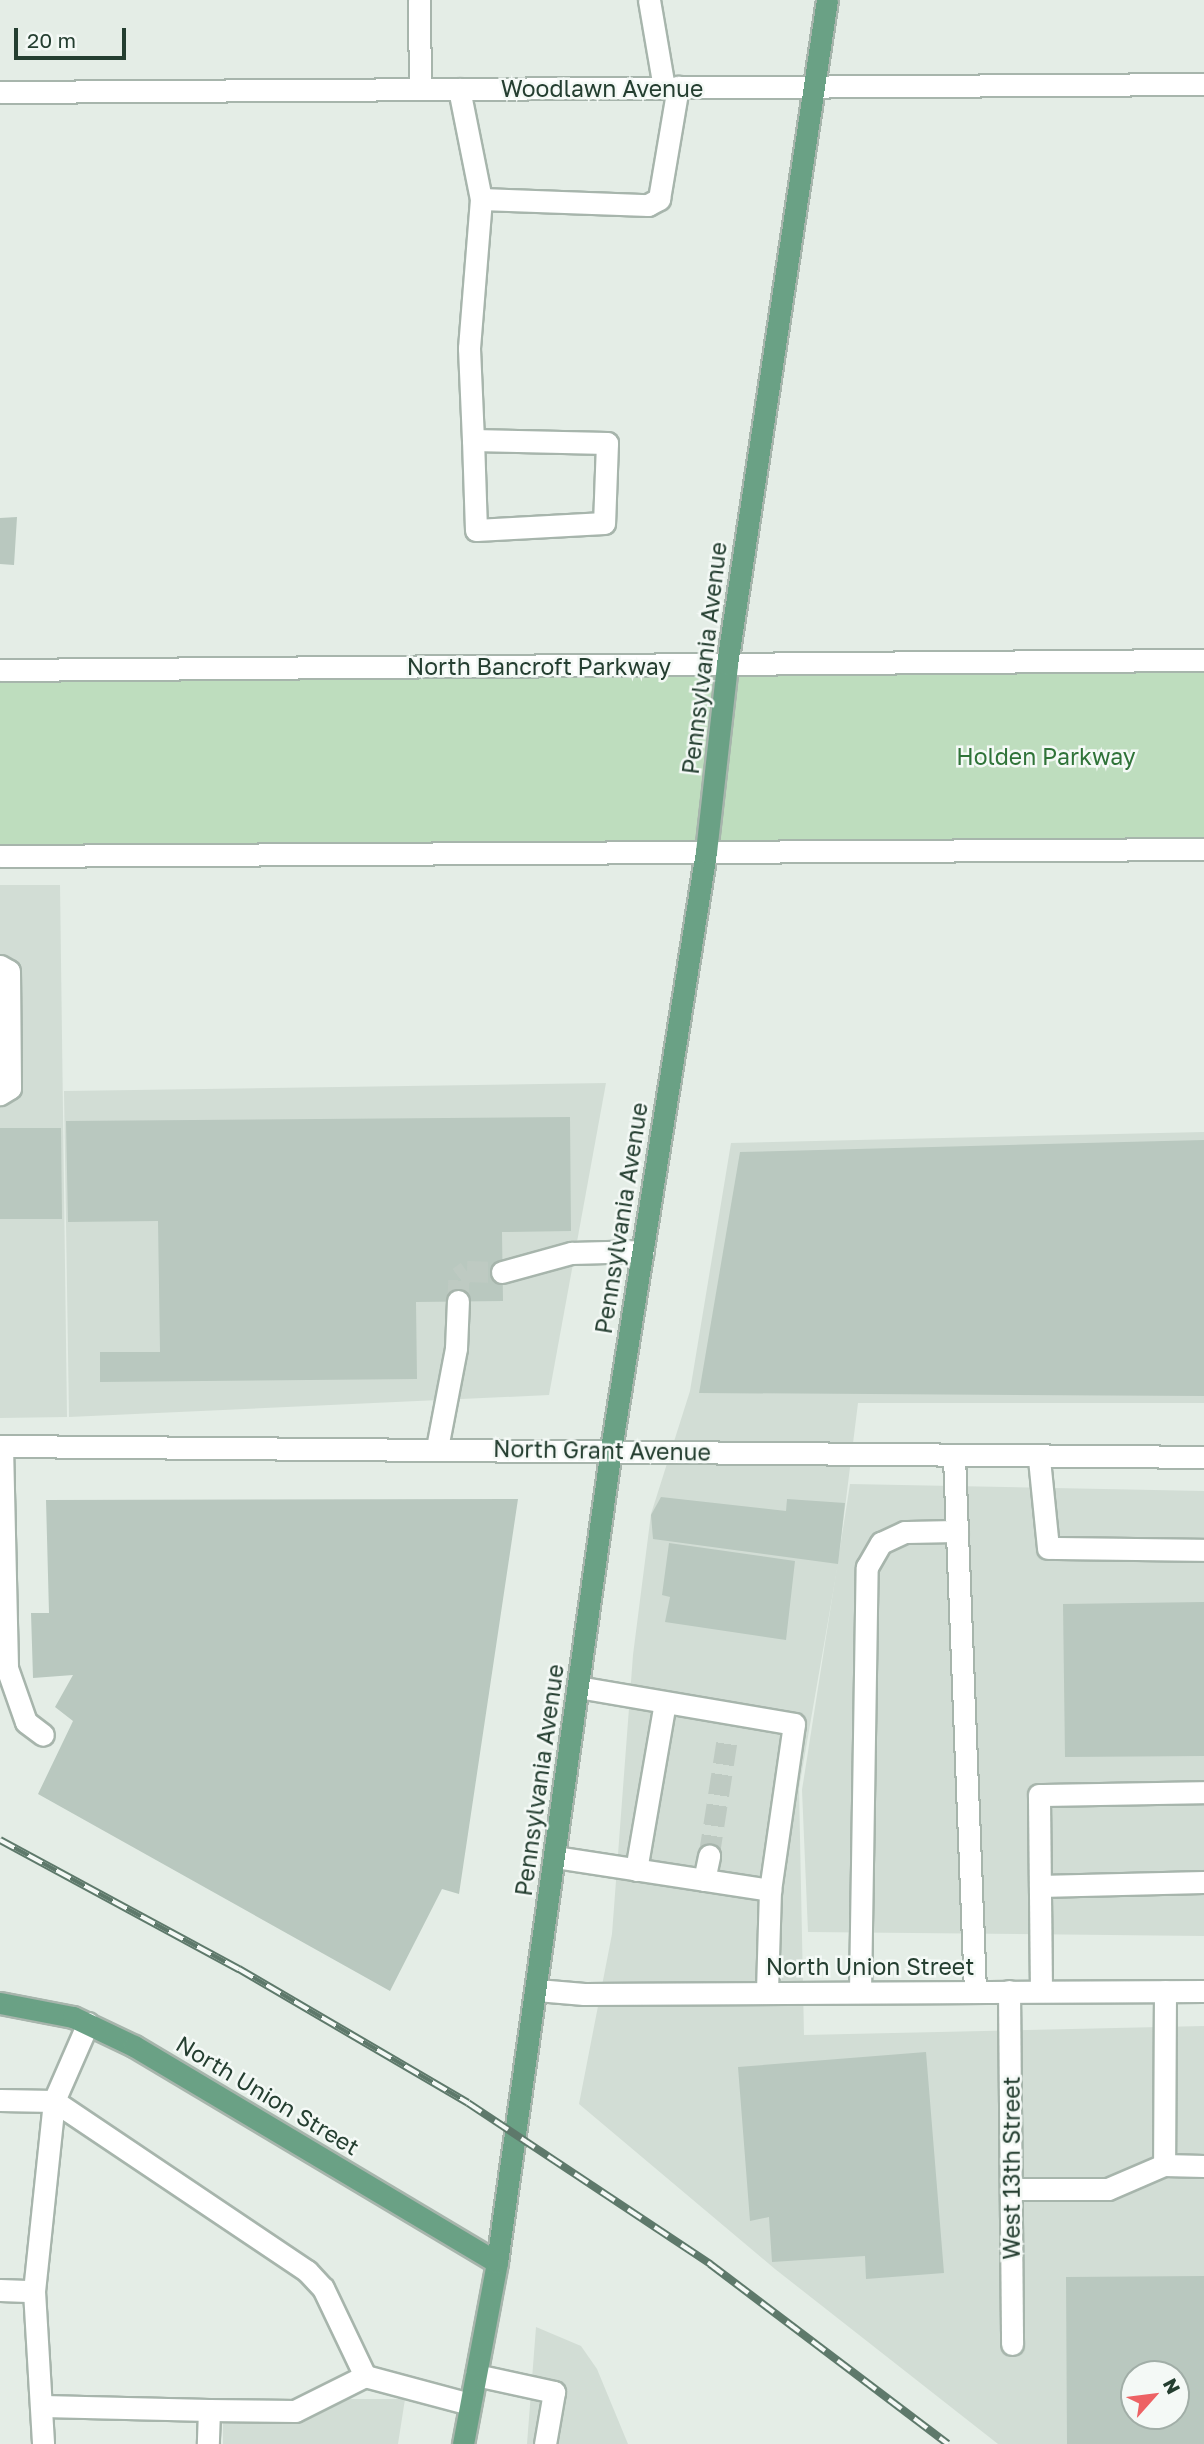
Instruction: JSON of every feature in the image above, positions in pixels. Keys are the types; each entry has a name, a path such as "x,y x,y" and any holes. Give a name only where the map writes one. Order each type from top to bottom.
{"main road":[{"name":"Pennsylvania Avenue","path":"463,2444 497,2262 611,1449 706,852 727,664 827,0"},
{"name":"North Union Street","path":"0,2003 45,2009 88,2023 497,2262"}],"street":[{"path":"419,0 420,89"},
{"path":"481,199 648,205 659,199 671,87 649,0"},
{"name":"Woodlawn Avenue","path":"0,92 1204,84"},
{"path":"459,89 481,199 469,348 476,530 604,523 607,443 473,440"},
{"name":"North Bancroft Parkway","path":"0,670 1204,660"},
{"path":"0,856 1204,849"},
{"path":"0,966 9,971 10,1088 0,1094"},
{"path":"502,1272 571,1253 643,1251"},
{"path":"438,1448 456,1348 458,1301"},
{"path":"1,1446 7,1668 26,1722 43,1735"},
{"name":"North Grant Avenue","path":"1,1446 611,1449 1039,1459 1204,1457"},
{"path":"954,1457 975,1992"},
{"path":"1039,1459 1048,1548 1204,1550"},
{"path":"860,1992 867,1567 881,1543 905,1532 957,1531"},
{"path":"578,1687 665,1702 730,1723 794,1724 769,1890 767,1993"},
{"path":"636,1870 665,1702"},
{"path":"1041,1992 1039,1795 1204,1793"},
{"path":"704,1880 709,1856"},
{"path":"555,1857 769,1890"},
{"path":"1040,1886 1204,1882"},
{"name":"North Union Street","path":"537,1990 767,1993 1204,1991"},
{"path":"1164,2165 1165,1991"},
{"name":"West 13th Street","path":"1009,1992 1012,2344"},
{"path":"43,2444 43,2406 34,2291 54,2101 88,2023"},
{"path":"0,2100 54,2101 307,2271 323,2288 365,2376"},
{"path":"1011,2189 1108,2189 1164,2165 1204,2166"},
{"path":"0,2290 34,2291"},
{"path":"476,2375 554,2392 545,2444"},
{"path":"43,2406 295,2411 365,2376 470,2404"},
{"path":"208,2444 209,2410"}],"shaded area":[{"path":"0,885 60,885 67,1417 0,1418"},
{"path":"606,1083 549,1395 69,1417 64,1091"},
{"path":"1204,1132 1204,1403 858,1403 838,1564 799,1788 804,2035 1204,2026 1204,2444 998,2444 775,2269 579,2104 612,1934 633,1655 651,1514 690,1391 731,1143"},
{"path":"850,1484 1204,1491 1204,1936 808,1932 802,1790"},
{"path":"536,2327 581,2346 597,2369 628,2444 527,2444"},
{"path":"223,2399 405,2399 398,2444 223,2444"}],"green space":[{"name":"Holden Parkway","path":"1204,660 1204,849 0,856 0,670"}],"building":[{"path":"17,517 14,565 0,564 0,518"},
{"path":"570,1117 571,1231 502,1232 503,1301 416,1302 417,1379 100,1382 100,1352 160,1352 158,1221 68,1222 66,1121"},
{"path":"0,1128 61,1128 62,1219 0,1219"},
{"path":"1204,1140 1204,1396 699,1393 740,1152"},
{"path":"661,1497 786,1511 787,1499 845,1503 838,1564 653,1539 651,1515"},
{"path":"518,1499 459,1894 442,1889 390,1991 38,1794 73,1721 55,1707 73,1675 33,1678 31,1613 49,1613 46,1500"},
{"path":"669,1543 795,1561 786,1640 665,1622 670,1597 662,1595"},
{"path":"1204,1602 1204,1756 1065,1757 1063,1604"},
{"path":"926,2052 944,2273 866,2279 865,2256 772,2262 769,2217 750,2221 738,2067"},
{"path":"1204,2276 1204,2444 1067,2444 1066,2277"}],"tunnel":[{"path":"458,1301 459,1277 467,1271 502,1272"},
{"path":"709,1856 728,1734"}],"railway":[{"path":"0,1840 239,1969 468,2103 710,2264 948,2444"}]}
